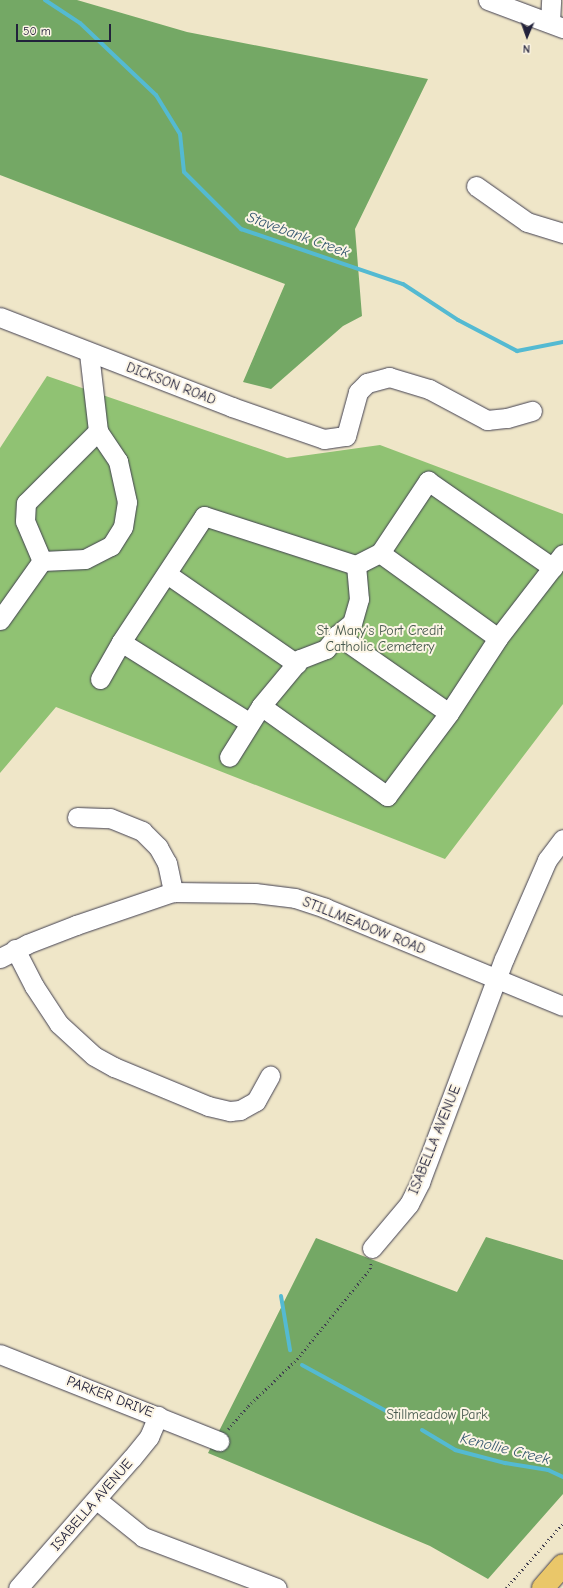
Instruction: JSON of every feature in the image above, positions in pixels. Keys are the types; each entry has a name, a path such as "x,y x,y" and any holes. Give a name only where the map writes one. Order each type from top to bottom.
{"main road":[{"path":"543,1588 563,1565"}],"street":[{"path":"488,0 556,25"},
{"path":"551,0 556,25"},
{"path":"476,186 528,222 563,233"},
{"name":"DICKSON ROAD","path":"0,317 89,353 324,439 346,436 358,392 368,383 389,377 429,389 487,420 507,418 532,412"},
{"path":"42,561 85,559 111,546 123,527 127,502 118,462 98,431 89,353"},
{"path":"42,561 25,521 26,503 98,431"},
{"path":"100,680 121,642 204,516 356,565 380,553 428,481 558,561 498,638 449,713 387,796 261,706"},
{"path":"380,553 498,638"},
{"path":"0,620 42,561"},
{"path":"229,757 261,706 300,659 326,649 337,635 352,623 357,605 356,565"},
{"path":"167,574 297,664"},
{"path":"337,635 449,713"},
{"path":"121,642 250,722"},
{"path":"77,817 110,818 142,831 158,847 167,863 173,892"},
{"name":"ISABELLA AVENUE","path":"372,1248 409,1204 420,1182 536,882 547,860 563,839"},
{"name":"STILLMEADOW ROAD","path":"8,953 173,892 232,891 295,898 325,908 563,1006"},
{"path":"8,953 34,986 59,1024 94,1056 114,1067 208,1106 230,1111 240,1110 256,1101 270,1076"},
{"name":"PARKER DRIVE","path":"0,1354 219,1441"},
{"name":"ISABELLA AVENUE","path":"18,1588 98,1500 149,1437 158,1416"},
{"path":"98,1500 143,1536 277,1588"}],"path":[{"path":"219,1441 248,1406 297,1359 370,1269 372,1248"},
{"path":"506,1588 563,1523"}],"green space":[{"path":"0,0 77,0 187,32 428,79 355,229 362,316 343,326 271,389 243,382 285,284 0,175"},
{"name":"St. Mary's Port Credit Catholic Cemetery","path":"47,376 287,458 380,445 563,514 563,704 445,859 56,707 0,773 0,448"},
{"name":"Stillmeadow Park","path":"486,1237 563,1260 563,1494 488,1579 430,1546 208,1453 316,1238 457,1292"}],"waterway":[{"name":"Stavebank Creek","path":"45,0 80,23 156,95 180,134 184,172 241,229 403,284 458,320 517,351 563,342"},
{"name":"Kenollie Creek","path":"281,1296 290,1350"},
{"name":"Kenollie Creek","path":"302,1365 388,1412"},
{"name":"Kenollie Creek","path":"422,1430 455,1450 505,1463 548,1470 563,1477"}]}
